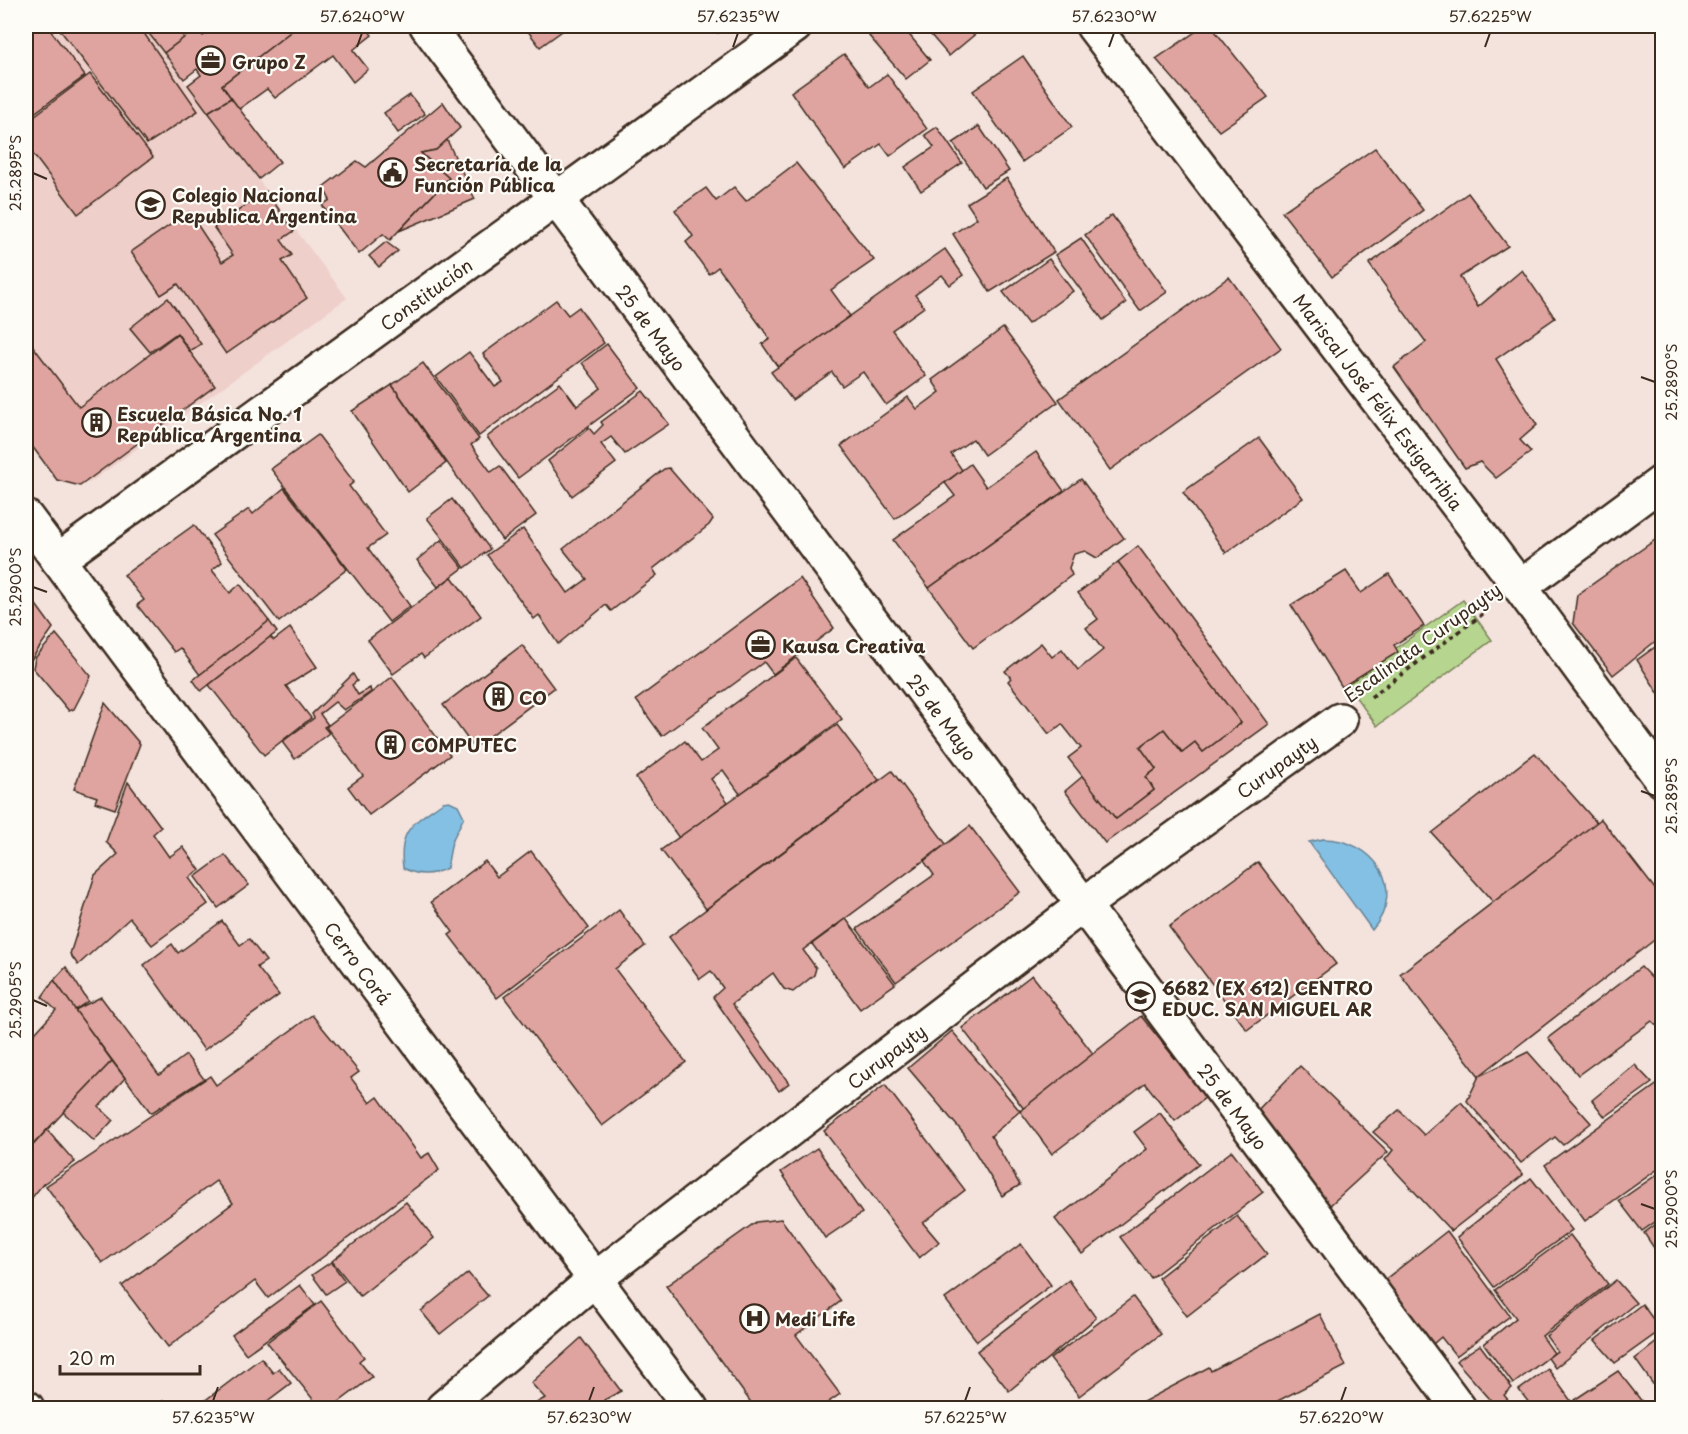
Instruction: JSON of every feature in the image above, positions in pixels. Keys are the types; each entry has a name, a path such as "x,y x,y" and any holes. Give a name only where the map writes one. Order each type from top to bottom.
{"street":[{"name":"25 de Mayo","path":"427,26 1459,1408"},
{"name":"Constitución","path":"58,560 795,26"},
{"name":"Mariscal José Félix Estigarribia","path":"1093,26 1520,587 1662,780"},
{"path":"1520,587 1662,482"},
{"name":"Cerro Corá","path":"26,517 691,1408"},
{"name":"Curupayty","path":"443,1408 595,1279 1083,904 1340,720"}],"path":[{"name":"Escalinata Curupayty","path":"1340,720 1520,587"}],"shaded area":[{"name":"Colegio Nacional Republica Argentina","path":"26,26 143,26 347,298 89,483 66,476 26,423"}],"green space":[{"path":"1463,600 1492,640 1377,726 1346,684"}],"water":[{"path":"449,801 458,805 464,817 452,841 447,868 425,874 403,868 403,844 410,828 443,802"},
{"path":"1323,839 1341,841 1357,847 1380,869 1386,883 1387,898 1382,914 1372,930 1309,842"}],"building":[{"path":"26,26 47,26 85,76 26,119"},
{"path":"57,26 139,26 198,111 147,144"},
{"path":"143,26 176,26 184,38 164,53"},
{"name":"Grupo Z","path":"217,26 298,26 222,85 231,98 208,112 188,85 201,75 197,69 184,79 164,53 197,28 203,36"},
{"path":"298,26 365,26 372,35 353,50 368,69 353,82 333,55 275,98 267,89 239,109 222,85"},
{"path":"524,26 569,26 540,47"},
{"path":"712,26 728,26 718,33"},
{"path":"882,26 902,26 930,60 906,79 869,36"},
{"path":"923,26 985,26 949,56"},
{"path":"1204,26 1211,26 1268,97 1219,131 1156,59"},
{"path":"844,54 869,87 887,74 927,129 890,156 881,144 845,169 791,92"},
{"path":"1023,56 1072,127 1022,162 973,91"},
{"path":"90,74 153,157 78,214 26,145 26,122"},
{"path":"410,95 425,114 398,133 384,113"},
{"path":"231,98 280,162 259,179 208,112"},
{"name":"Secretaría de la Función Pública","path":"443,102 460,128 436,150 421,153 449,178 390,240 383,234 359,254 322,205 330,200 323,187 357,161 366,167"},
{"path":"979,126 1009,171 983,187 953,143"},
{"path":"937,127 962,163 921,191 905,167 934,147 925,135"},
{"name":"Secretaría de la Función Pública","path":"447,140 475,199 399,231 449,178 421,153 436,150"},
{"path":"1375,148 1423,210 1332,277 1282,212"},
{"path":"796,163 874,260 831,290 850,316 778,367 762,344 770,339 718,267 709,274 686,242 693,236 675,210 706,188 716,201 734,187 746,201"},
{"path":"1007,178 1054,252 990,292 953,234 977,218 967,203"},
{"path":"266,191 294,231 281,240 292,255 282,261 307,298 226,354 178,284 161,295 131,252 189,212 222,262 233,255 214,228"},
{"path":"1468,193 1508,246 1460,277 1478,307 1522,270 1555,318 1496,359 1537,425 1520,440 1531,452 1496,478 1480,462 1465,468 1394,367 1426,342 1369,264"},
{"path":"1112,215 1167,292 1140,311 1085,235"},
{"path":"1081,238 1126,303 1103,320 1055,255"},
{"path":"386,242 398,251 379,267 369,256"},
{"path":"945,249 963,275 950,285 942,275 915,295 924,307 892,330 926,376 886,405 863,372 842,386 832,372 792,400 771,372"},
{"path":"1049,259 1073,291 1028,324 1003,292"},
{"path":"1229,277 1281,348 1110,470 1059,399"},
{"path":"168,298 201,344 190,351 177,333 150,352 130,328"},
{"path":"556,300 568,315 579,307 604,343 479,436 436,377 469,352 495,387 503,382 483,354"},
{"path":"1003,328 1058,402 984,455 973,439 951,454 962,470 895,519 841,446 908,397 917,409 940,392 932,380"},
{"name":"Escuela Básica No. 1 República Argentina","path":"177,334 215,386 80,486 57,480 26,438 26,337 79,407"},
{"path":"607,344 640,388 518,478 487,437 560,383 577,406 601,388 582,363"},
{"path":"423,363 479,439 471,445 491,472 500,466 536,515 502,540 392,385"},
{"path":"392,385 446,463 408,492 352,411"},
{"path":"643,391 669,424 625,454 611,437 601,444 616,463 572,496 548,461 589,428 594,434 603,425 601,422"},
{"path":"318,435 354,482 349,486 386,535 368,548 410,606 389,622 271,469"},
{"path":"1259,438 1303,498 1226,553 1183,492"},
{"path":"1036,452 1064,491 929,588 893,540 955,496 945,483 970,464 986,487"},
{"path":"669,468 713,519 709,525 653,569 657,575 611,611 606,605 558,644 539,615 534,619 487,555 523,529 568,593 587,579 563,549 664,469"},
{"path":"1081,479 1124,538 1097,558 1085,551 1074,554 1069,568 1072,575 973,648 929,588"},
{"path":"284,488 347,569 279,622 212,535 249,509 253,514"},
{"path":"452,499 490,549 465,568 427,518"},
{"path":"194,525 222,562 212,570 230,593 240,584 269,621 200,675 180,648 174,652 137,605 144,600 124,575"},
{"path":"441,540 463,568 438,587 417,560"},
{"path":"1655,540 1662,550 1662,636 1613,675 1573,623 1577,595"},
{"path":"1138,546 1269,724 1105,843 1065,791 1083,776 1116,819 1154,790 1146,777 1156,769 1140,747 1164,729 1182,752 1195,742 1203,752 1241,723 1118,562"},
{"path":"1118,562 1241,723 1203,752 1195,742 1182,752 1164,729 1140,747 1156,769 1146,777 1154,790 1116,819 1068,758 1081,748 1062,724 1049,734 1008,681 1011,678 1005,671 1041,643 1052,657 1062,649 1078,670 1103,650 1086,628 1098,619 1078,593"},
{"path":"1346,571 1361,593 1389,574 1424,626 1394,645 1398,652 1342,687 1291,605"},
{"path":"452,577 481,616 424,658 421,654 393,674 368,640"},
{"name":"Kausa Creativa","path":"800,578 834,628 773,674 764,662 662,736 636,700"},
{"path":"26,591 53,628 26,667"},
{"path":"269,621 277,632 201,691 193,680"},
{"path":"290,628 317,667 286,686 311,718 264,755 209,685 270,637 274,640"},
{"path":"56,634 91,676 74,709 69,711 33,668 35,658"},
{"path":"1662,642 1662,699 1637,660"},
{"name":"CO","path":"522,645 554,688 474,748 443,705"},
{"path":"796,658 842,719 740,794 723,770 711,779 728,802 679,838 636,778 685,741 701,762 718,750 702,728"},
{"path":"353,674 357,681 352,685 358,695 370,688 371,692 344,710 335,702 320,714 328,725 324,727 329,733 295,759 282,742 314,718 312,714"},
{"name":"COMPUTEC","path":"392,677 450,755 369,815 348,787 363,776 326,727"},
{"path":"105,703 140,744 115,809 95,802 97,797 74,789"},
{"path":"837,725 879,780 706,909 661,850"},
{"path":"1535,753 1597,823 1494,903 1432,833"},
{"path":"892,771 946,844 803,950 816,968 814,975 793,992 784,989 773,973 732,1004 789,1083 779,1091 713,997 723,988 711,971 700,979 669,937"},
{"path":"128,782 161,827 153,834 169,857 183,847 200,870 189,878 208,904 152,945 130,918 78,965 70,954 95,875 118,854 106,842"},
{"path":"1601,819 1662,898 1662,934 1479,1076 1400,974"},
{"path":"970,826 1020,892 896,982 857,929 934,875 924,861"},
{"path":"531,851 589,928 497,998 449,935 453,932 431,902 485,861 497,877"},
{"path":"225,855 249,885 218,908 195,877"},
{"path":"1258,862 1336,964 1247,1030 1169,927"},
{"path":"619,910 645,946 615,969 686,1062 602,1126 504,997"},
{"path":"846,919 895,984 860,1009 812,944"},
{"path":"222,921 240,945 249,939 266,961 257,967 279,995 204,1050 144,965 172,944 178,953"},
{"path":"1662,945 1662,962 1654,951"},
{"path":"66,967 88,1001 75,1010 54,980"},
{"path":"1641,967 1662,989 1662,1030 1652,1021 1578,1075 1548,1038"},
{"path":"1032,975 1095,1056 1024,1109 962,1028"},
{"path":"54,980 112,1061 26,1152 26,1043 56,1010 42,997"},
{"path":"101,997 159,1075 186,1055 204,1079 151,1113 75,1010"},
{"path":"312,1015 359,1072 351,1078 370,1103 378,1097 421,1158 429,1153 439,1170 268,1298 255,1281 168,1347 122,1286 233,1203 216,1181 102,1263 46,1186 210,1076 216,1085"},
{"path":"1141,1016 1206,1097 1175,1121 1145,1083 1052,1154 1020,1111"},
{"path":"952,1031 1020,1111 991,1136 1020,1185 1002,1196 964,1134 908,1068"},
{"path":"1528,1052 1591,1123 1563,1145 1555,1137 1521,1163 1467,1101 1479,1076"},
{"path":"112,1061 125,1078 99,1107 113,1120 94,1141 63,1112"},
{"path":"1635,1065 1652,1083 1605,1117 1592,1100"},
{"path":"1300,1066 1388,1152 1328,1207 1251,1117"},
{"path":"1662,1081 1662,1166 1585,1221 1545,1165"},
{"path":"885,1085 965,1190 923,1223 939,1242 919,1258 824,1131"},
{"path":"1461,1102 1523,1175 1451,1231 1385,1160 1393,1150 1373,1132 1399,1110 1424,1135"},
{"path":"1160,1113 1199,1164 1082,1254 1055,1219 1147,1149 1134,1132"},
{"path":"47,1130 75,1162 43,1184 26,1205 26,1153"},
{"path":"817,1148 862,1213 825,1238 781,1172"},
{"path":"1232,1151 1263,1192 1151,1278 1120,1237"},
{"path":"1662,1171 1662,1217 1642,1231 1619,1201"},
{"path":"1531,1178 1572,1230 1494,1287 1457,1237"},
{"path":"406,1202 434,1238 360,1296 332,1261"},
{"path":"1237,1216 1267,1254 1187,1316 1158,1278"},
{"name":"Medi Life","path":"781,1219 841,1301 796,1335 840,1394 820,1408 755,1408 666,1286 756,1222"},
{"path":"1662,1220 1662,1260 1644,1233"},
{"path":"1447,1231 1510,1316 1456,1356 1441,1337 1433,1344 1383,1281"},
{"path":"1570,1235 1608,1284 1542,1336 1554,1353 1513,1384 1484,1344 1516,1318 1495,1290"},
{"path":"1021,1244 1051,1285 977,1341 945,1299"},
{"path":"331,1262 345,1281 326,1294 312,1275"},
{"path":"468,1273 488,1296 440,1334 421,1311"},
{"path":"1069,1280 1096,1318 1009,1391 977,1351"},
{"path":"1616,1280 1636,1303 1555,1368 1548,1358 1557,1351 1546,1336"},
{"path":"300,1285 315,1305 246,1354 232,1335"},
{"path":"1133,1297 1161,1334 1079,1396 1050,1359"},
{"path":"321,1301 364,1357 359,1361 372,1377 331,1408 320,1408 267,1342"},
{"path":"1642,1304 1661,1330 1615,1363 1595,1340"},
{"path":"1320,1314 1346,1366 1264,1408 1231,1408 1230,1405 1223,1408 1144,1408 1141,1403 1209,1367 1211,1371"},
{"path":"581,1338 621,1391 604,1400 609,1408 528,1408 545,1398 531,1383"},
{"path":"1662,1338 1662,1408 1660,1408 1653,1400 1660,1394 1635,1359"},
{"path":"1480,1345 1512,1388 1504,1395 1515,1408 1486,1408 1482,1405 1490,1399 1456,1361"},
{"path":"261,1358 273,1373 279,1368 291,1383 258,1408 195,1408"},
{"path":"1548,1369 1576,1408 1533,1408 1519,1390"},
{"path":"1618,1371 1647,1408 1580,1408 1574,1400"},
{"path":"163,1401 169,1408 152,1408"}],"place":[{"name":"Grupo Z","path":"211,61"},
{"name":"Secretaría de la Función Pública","path":"393,173"},
{"name":"Colegio Nacional Republica Argentina","path":"151,204"},
{"name":"Escuela Básica No. 1 República Argentina","path":"96,423"},
{"name":"Kausa Creativa","path":"761,645"},
{"name":"CO","path":"498,697"},
{"name":"COMPUTEC","path":"390,744"},
{"name":"6682 (EX 612) CENTRO EDUC. SAN MIGUEL AR","path":"1141,997"},
{"name":"Medi Life","path":"754,1318"}]}
